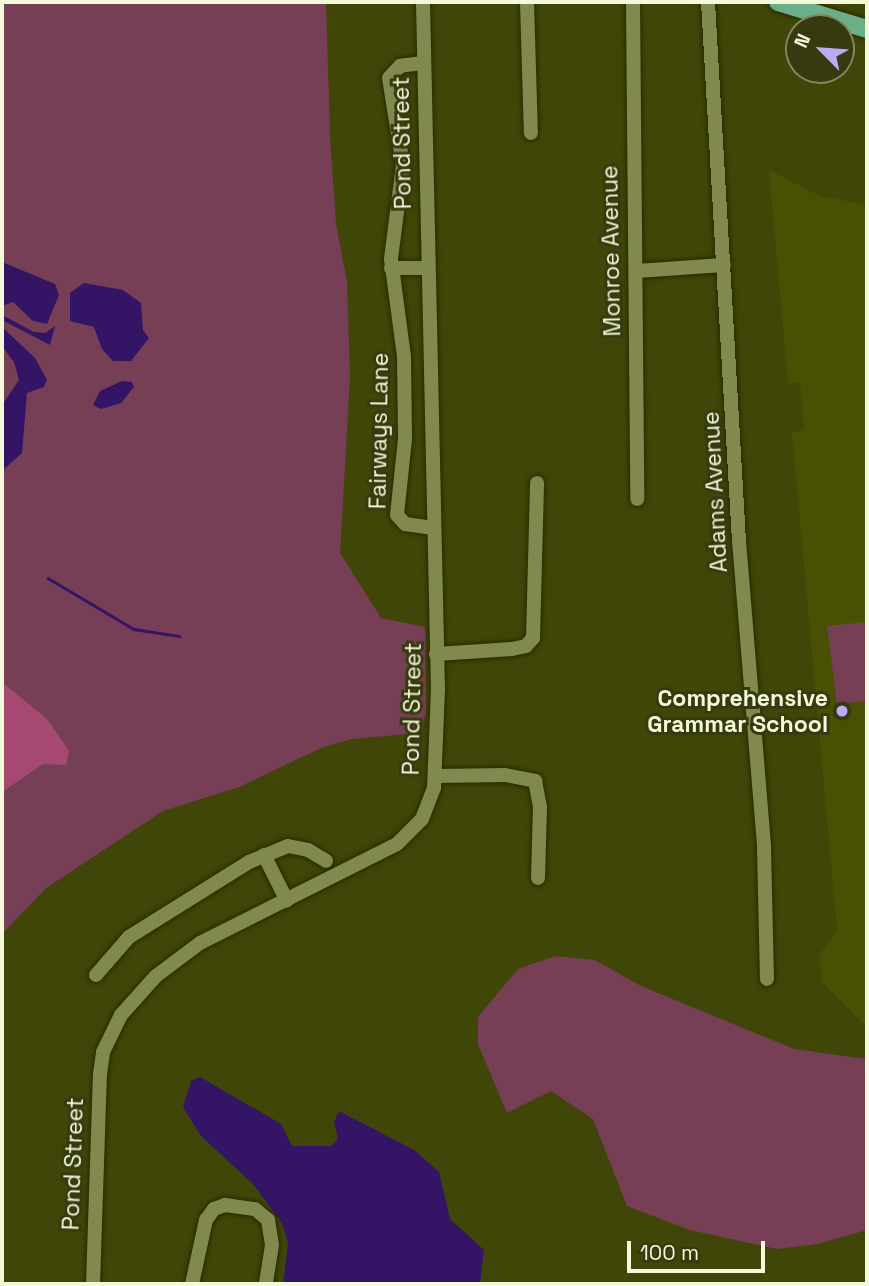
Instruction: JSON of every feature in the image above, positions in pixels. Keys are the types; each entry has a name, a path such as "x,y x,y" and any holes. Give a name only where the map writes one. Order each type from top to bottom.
{"main road":[{"path":"778,2 867,29"}],"street":[{"name":"Pond Street","path":"93,1284 97,1095 111,1032 136,996 172,962 200,943 362,866 407,837 422,819 436,776 423,2"},
{"path":"527,2 531,133"},
{"name":"Monroe Avenue","path":"633,2 638,499"},
{"name":"Adams Avenue","path":"708,2 739,541 764,848 767,979"},
{"name":"Fairways Lane","path":"423,63 400,66 389,78 403,165 391,268 404,356 405,439 397,515 405,524 432,528"},
{"path":"636,271 724,265"},
{"path":"391,268 427,268"},
{"path":"436,653 512,649 526,646 533,638 537,483"},
{"path":"436,776 505,775 535,781 540,807 538,878"},
{"path":"96,975 129,937 264,855 295,846 326,861"},
{"path":"264,855 287,901"},
{"path":"192,1284 206,1220 214,1209 225,1205 255,1209 268,1220 272,1245 266,1284"}],"shaded area":[{"path":"2,2 326,2 330,136 336,224 347,282 350,377 340,553 381,618 425,627 426,713 420,733 351,739 321,748 239,787 163,811 46,888 2,934"},
{"name":"Comprehensive Grammar School","path":"769,170 820,196 867,205 867,1028 822,982 819,955 837,930 792,432 804,430 800,383 788,383"},
{"path":"2,262 55,284 59,295 47,324 33,321 13,302 2,306"},
{"path":"84,283 123,290 141,303 143,330 149,338 131,361 113,361 102,349 94,327 70,321 70,293"},
{"path":"2,315 34,332 45,333 55,326 50,345 2,320"},
{"path":"2,327 35,358 47,380 44,387 27,393 22,453 2,471 2,405 19,380 14,362 2,346"},
{"path":"122,381 132,382 134,387 121,403 101,409 93,405 100,391"},
{"path":"867,622 867,701 837,704 827,626"},
{"path":"2,682 48,720 69,751 66,765 43,764 2,792"},
{"path":"555,956 595,960 641,986 794,1049 867,1059 867,1230 817,1244 777,1249 690,1230 627,1206 593,1119 551,1091 507,1113 478,1044 478,1017 518,969"},
{"path":"200,1077 281,1124 292,1146 331,1146 338,1139 334,1122 339,1111 414,1150 439,1172 450,1219 484,1250 480,1284 283,1284 288,1243 282,1223 253,1184 201,1136 183,1107 191,1081"}],"waterway":[{"path":"48,578 134,629 179,636"}],"place":[{"name":"Comprehensive Grammar School","path":"842,711"}]}
